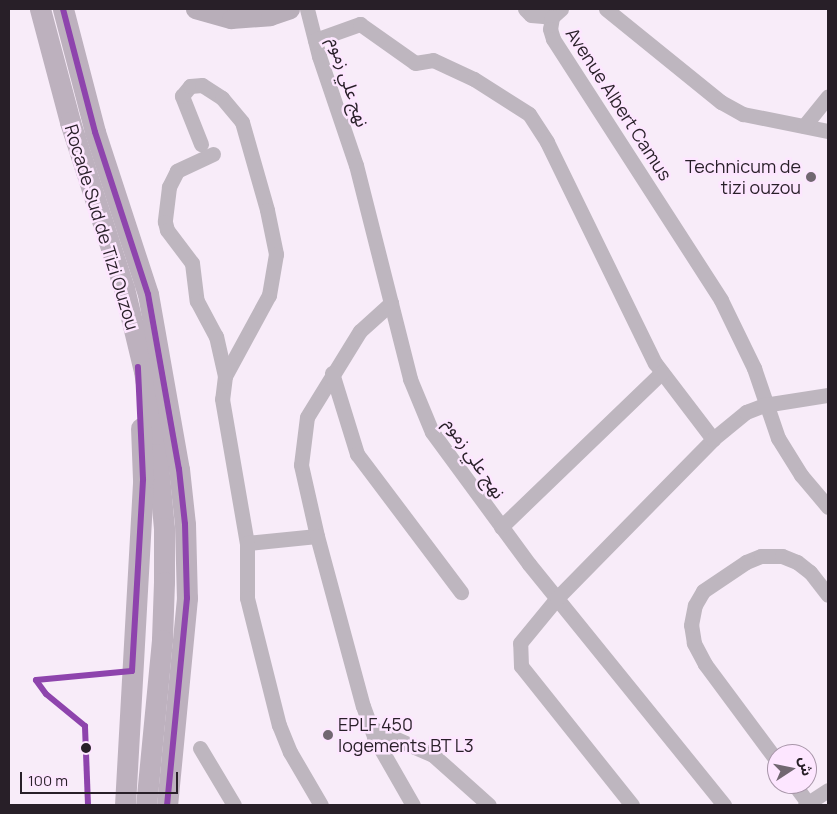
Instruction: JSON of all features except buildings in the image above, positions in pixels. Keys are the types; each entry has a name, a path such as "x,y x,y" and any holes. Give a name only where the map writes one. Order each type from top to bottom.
{"highway":[{"name":"Rocade Sud de Tizi Ouzou","path":"40,9 70,122 111,244 136,338 152,417 164,528 162,640 146,805"},
{"name":"Rocade Sud de Tizi Ouzou","path":"63,9 95,132 148,294 179,469 187,598 167,805"},
{"path":"125,805 143,478 136,338"}],"main road":[{"path":"195,9 230,19 270,16 290,9"}],"street":[{"name":"نهج علي زموم","path":"307,9 315,40 356,165 410,379 432,432 501,527 556,598 724,805"},
{"path":"525,9 531,15 556,13"},
{"path":"606,9 721,102 744,114 828,132"},
{"name":"Avenue Albert Camus","path":"556,13 550,29 553,39 721,300 754,368 764,406 778,438 801,475 828,507"},
{"path":"315,40 360,24 415,63 433,60 474,79 528,114 547,142 662,372 713,439"},
{"path":"201,144 182,96 190,86 202,85 222,98 242,122 267,210 276,254 269,295 225,376"},
{"path":"804,126 828,96"},
{"path":"213,154 176,171 169,187 165,222 167,230 192,263 197,301 216,336 225,376 222,400 247,543 247,598 279,725 290,752 321,805"},
{"path":"391,303 360,331 332,373 307,417 301,465 317,536 371,728 414,805"},
{"path":"501,527 662,372"},
{"path":"332,373 357,454 461,592"},
{"path":"632,805 522,666 520,643 556,598 713,439 746,412 764,406 828,395"},
{"path":"247,543 317,536"},
{"path":"767,747 701,657 694,644 692,626 695,605 703,591 746,562 761,556 782,556 797,562 810,572 828,595"},
{"path":"371,728 433,755 489,805"},
{"path":"200,748 234,805"},
{"path":"807,804 828,790"}],"transit line":[{"path":"63,9 95,132 148,294 179,469 185,524 187,598 167,805"},
{"path":"132,671 143,479 138,367"},
{"path":"88,805 85,726 46,694 36,680 132,671"}],"place":[{"name":"Technicum de tizi ouzou","path":"811,177"},
{"name":"EPLF 450 logements BT L3","path":"328,735"}]}
